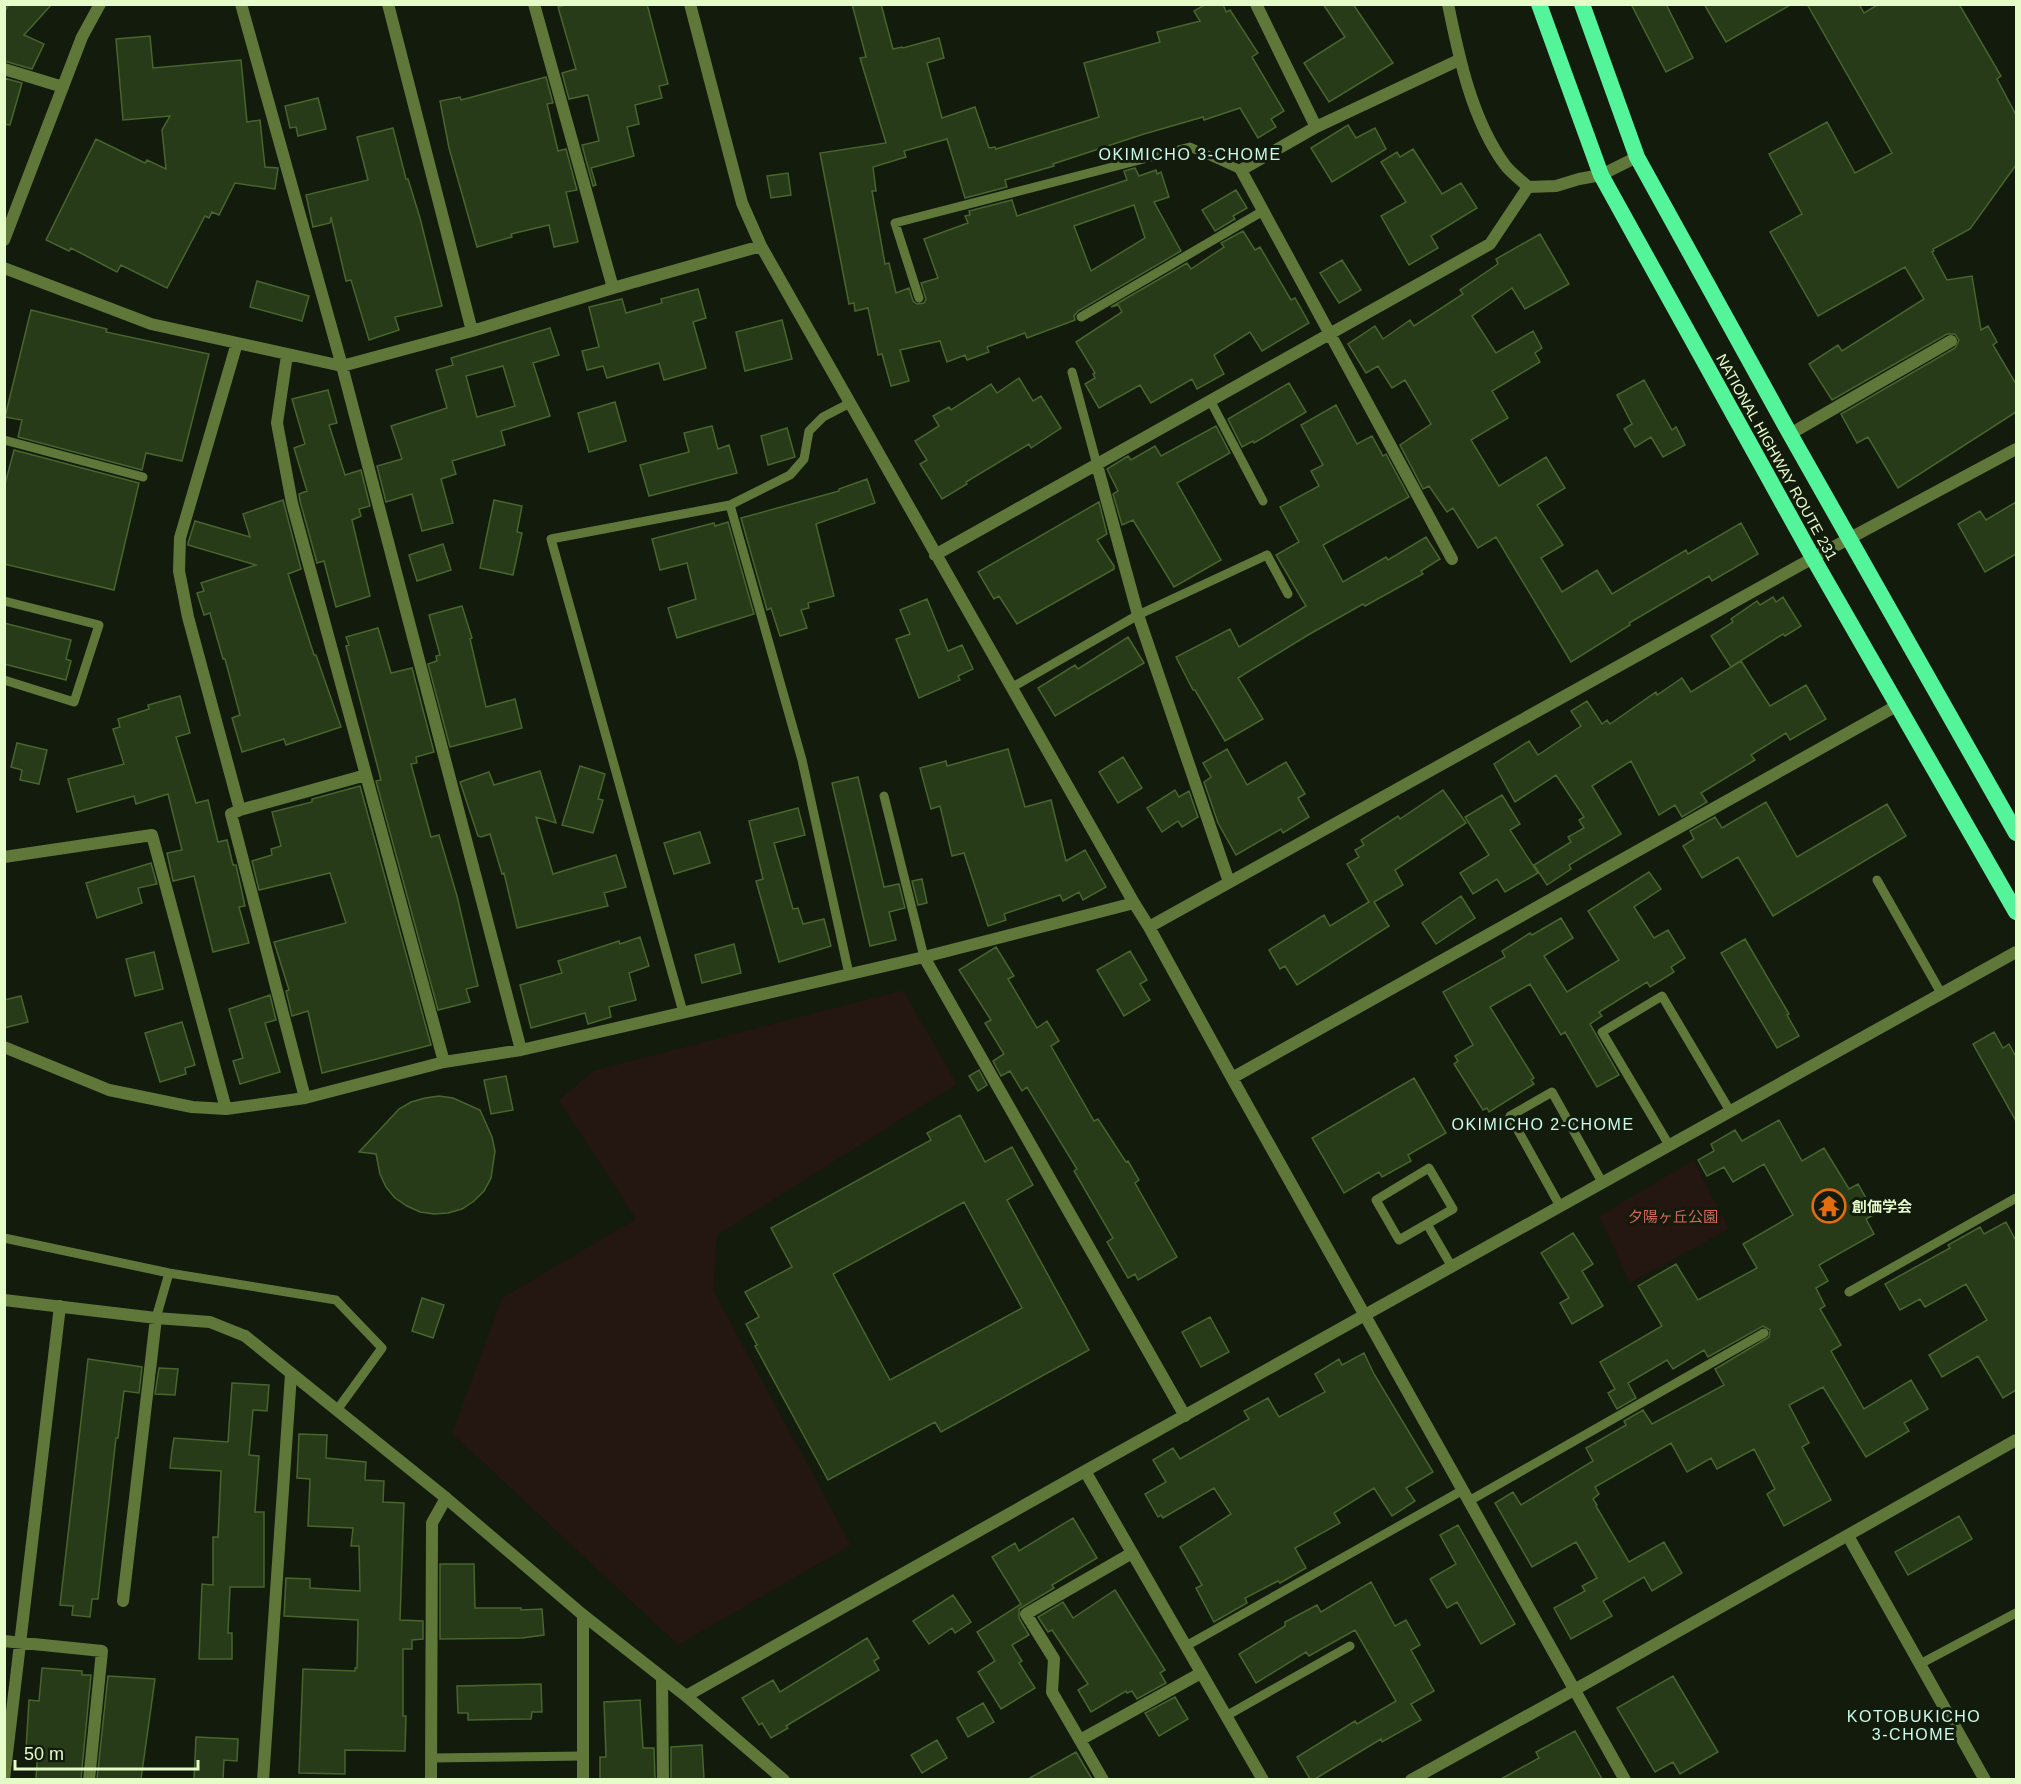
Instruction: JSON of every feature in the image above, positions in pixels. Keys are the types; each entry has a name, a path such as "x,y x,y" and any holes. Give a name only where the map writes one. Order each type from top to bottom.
{"highway":[{"name":"NATIONAL HIGHWAY ROUTE 231","path":"1539,4 1601,175 1813,558 2016,912"},
{"name":"NATIONAL HIGHWAY ROUTE 231","path":"1582,4 1637,157 1790,434 2016,833"}],"street":[{"path":"4,240 11,204 63,87 82,37 100,4"},
{"path":"241,4 342,366 521,1050"},
{"path":"388,4 472,330"},
{"path":"534,4 614,288"},
{"path":"690,4 742,203 761,246 1149,927 1625,1779"},
{"path":"1256,4 1316,127"},
{"path":"1448,4 1459,60 1485,130 1506,166 1528,187 1556,186 1601,175 1637,157"},
{"path":"1452,560 1241,170 1316,127 1459,60"},
{"path":"4,69 63,87"},
{"path":"935,555 1490,244 1528,187"},
{"path":"4,268 151,324 342,366 761,246"},
{"path":"1790,434 1951,341"},
{"path":"237,343 180,538 179,572 188,617 240,810"},
{"path":"287,355 277,423 292,503 444,1062"},
{"path":"1149,927 1813,558 2016,449"},
{"path":"1097,465 1138,615 1229,882"},
{"path":"1232,1078 1898,705"},
{"path":"305,1098 231,814 366,775"},
{"path":"4,857 152,835 226,1109"},
{"path":"4,1047 110,1090 192,1107 226,1109 305,1098 444,1062 521,1050 924,957 1134,903"},
{"path":"686,1696 2016,952"},
{"path":"924,957 1185,1416"},
{"path":"4,1300 210,1322 245,1336 446,1498 784,1779"},
{"path":"4,1779 60,1306"},
{"path":"123,1602 156,1318"},
{"path":"262,1779 291,1374"},
{"path":"1411,1779 2016,1440"},
{"path":"1085,1471 1263,1779"},
{"path":"431,1779 432,1523 446,1498"},
{"path":"1848,1536 1985,1779"},
{"path":"1103,1779 1052,1692 1054,1659 1026,1614 1132,1553"},
{"path":"583,1779 584,1615"},
{"path":"4,1641 102,1651 89,1779"},
{"path":"1080,1740 1201,1673"},
{"path":"662,1678 663,1779"}],"lane":[{"path":"919,298 895,223 1190,147 1241,170"},
{"path":"1081,317 1263,211"},
{"path":"1072,372 1097,465"},
{"path":"1210,402 1263,501"},
{"path":"683,1012 551,539 730,505 790,475 804,459 809,431 823,417 850,403"},
{"path":"4,440 143,477"},
{"path":"730,505 802,760 849,974"},
{"path":"1011,688 1138,615 1267,555 1288,594"},
{"path":"4,601 99,625 74,702 4,680"},
{"path":"884,796 924,957"},
{"path":"1877,880 1941,993"},
{"path":"1669,1145 1602,1032 1662,996 1730,1111"},
{"path":"1560,1206 1509,1116 1552,1092 1602,1182"},
{"path":"1429,1168 1453,1209 1427,1224 1399,1240 1376,1200 1429,1168"},
{"path":"1849,1292 2016,1198"},
{"path":"1427,1224 1452,1267"},
{"path":"4,1238 169,1273 336,1300 382,1348 337,1410"},
{"path":"156,1318 169,1273"},
{"path":"1186,1646 1764,1333"},
{"path":"1920,1664 2016,1613"},
{"path":"1226,1716 1350,1646"},
{"path":"431,1758 583,1756"}],"green space":[{"path":"903,990 957,1084 717,1235 713,1290 851,1545 678,1645 452,1433 502,1298 636,1219 559,1100 593,1071"},
{"name":"夕陽ヶ丘公園","path":"1694,1160 1729,1229 1630,1283 1599,1216"}],"building":[{"path":"9,4 52,4 24,35 44,44 32,69 4,61 4,13"},
{"path":"569,4 647,4 668,84 659,86 662,98 635,105 639,124 627,127 634,156 591,168 596,185 593,186 582,145 599,141 588,95 569,99 562,73 576,69 558,7"},
{"path":"852,4 881,4 893,49 939,38 944,58 927,63 942,118 975,107 989,148 995,147 996,149 1099,117 1084,63 1160,42 1157,32 1200,21 1194,11 1206,4 1223,4 1226,12 1230,10 1258,53 1252,57 1284,111 1271,119 1276,127 1258,138 1240,108 1204,120 1203,117 1144,134 1053,164 1054,166 1005,180 1007,187 965,198 947,139 904,151 906,157 873,167 876,191 872,191 885,264 889,263 896,293 909,288 913,301 917,304 924,303 926,299 921,283 938,278 924,239 968,223 965,216 970,215 969,211 1012,200 1017,216 1127,180 1124,171 1135,168 1139,176 1156,170 1157,174 1161,172 1169,197 1154,202 1181,251 1078,311 1074,316 1075,320 1027,338 1025,333 987,347 989,352 967,360 965,355 947,362 940,341 900,350 909,381 891,386 882,354 878,355 868,308 855,311 854,303 849,304 820,153 886,143 860,58 866,57","holes":["1134,205 1145,238 1091,271 1074,226"]},
{"path":"1323,4 1353,4 1393,63 1329,102 1304,63 1345,37"},
{"path":"1631,4 1666,4 1693,58 1666,72"},
{"path":"1704,4 1792,4 1726,42"},
{"path":"1807,4 1859,4 1864,13 1879,4 1959,4 2001,76 1997,79 2016,115 2016,165 1970,229 1933,249 1932,252 1947,280 1972,276 1981,330 1988,326 1997,342 1993,345 2016,384 2016,412 1898,488 1868,437 1857,443 1841,414 1955,348 1959,340 1955,334 1947,334 1832,400 1809,364 1838,345 1842,351 1924,299 1905,267 1818,316 1770,232 1802,214 1769,154 1827,122 1855,173 1892,153"},
{"path":"150,36 153,68 241,60 247,122 260,120 265,167 278,168 275,189 235,183 219,215 212,212 209,218 205,216 167,288 121,265 117,272 71,248 69,251 46,240 96,139 145,163 147,160 166,169 162,130 170,116 123,120 116,39"},
{"path":"546,77 553,103 547,104 558,151 566,149 577,190 566,192 578,242 554,247 549,225 511,234 512,237 477,247 449,148 440,101 460,97 461,100"},
{"path":"4,78 22,83 10,125 4,124"},
{"path":"318,98 326,129 298,136 296,127 290,128 285,106"},
{"path":"1348,125 1356,138 1375,128 1386,149 1332,182 1311,148"},
{"path":"393,128 406,179 408,179 420,218 442,306 395,317 399,330 369,340 351,280 346,281 331,217 330,223 313,227 306,195 368,180 357,137"},
{"path":"1413,149 1442,194 1461,183 1477,208 1431,236 1438,248 1409,265 1381,216 1406,202 1381,162 1397,152 1400,157"},
{"path":"788,173 791,195 771,198 767,176"},
{"path":"1236,190 1247,208 1233,216 1235,219 1215,231 1202,210"},
{"path":"1243,231 1255,250 1260,247 1291,300 1295,298 1309,323 1262,351 1250,332 1214,355 1224,374 1197,389 1192,379 1151,403 1140,385 1099,408 1085,384 1095,378 1093,374 1095,373 1076,342 1122,312 1118,305 1111,307 1187,263 1191,269 1224,247 1221,243"},
{"path":"1540,234 1569,284 1525,309 1512,288 1472,316 1496,353 1533,331 1542,348 1535,353 1540,362 1492,391 1508,418 1471,440 1499,486 1546,457 1565,488 1537,505 1563,545 1541,558 1562,592 1597,570 1612,594 1686,550 1688,554 1741,523 1758,554 1712,581 1709,576 1629,623 1630,625 1571,662 1496,537 1478,548 1453,508 1447,512 1429,486 1423,489 1400,445 1431,424 1405,380 1392,388 1378,366 1366,373 1348,344 1375,326 1383,339 1410,320 1414,326 1463,294 1460,290 1498,264 1496,259"},
{"path":"1342,260 1361,290 1339,303 1320,273"},
{"path":"257,281 309,296 302,321 250,307"},
{"path":"698,289 706,318 693,322 706,368 664,380 659,363 607,378 603,366 587,370 582,351 599,347 589,307 622,299 626,313 662,303 661,299"},
{"path":"31,310 107,329 106,332 209,354 182,461 146,453 142,470 18,437 22,420 5,417"},
{"path":"782,320 792,359 745,371 736,332"},
{"path":"550,328 559,355 533,363 550,416 501,431 505,445 452,461 456,474 441,479 453,523 422,531 412,494 386,502 377,466 402,459 391,426 447,408 436,370 453,365 451,358","holes":["503,366 515,406 477,417 466,376"]},
{"path":"1019,378 1033,401 1041,396 1061,428 1031,448 1029,444 942,499 920,464 927,460 915,441 939,426 933,416 949,407 951,410 991,384 997,393"},
{"path":"1644,380 1672,430 1676,427 1685,445 1663,457 1651,437 1635,447 1624,429 1632,424 1617,395"},
{"path":"1289,383 1306,412 1254,443 1253,441 1242,447 1228,419"},
{"path":"328,390 337,423 329,425 345,475 361,470 370,506 359,509 361,516 352,520 370,596 336,607 324,561 317,563 300,501 299,494 307,491 294,448 305,444 292,399"},
{"path":"615,402 626,441 589,452 578,413"},
{"path":"1336,405 1357,444 1372,436 1383,456 1386,454 1409,497 1323,545 1343,582 1386,557 1388,560 1426,537 1440,559 1421,571 1423,574 1365,606 1363,604 1238,678 1263,719 1225,741 1193,690 1176,657 1230,629 1239,647 1306,606 1276,555 1299,542 1280,507 1319,486 1311,471 1323,465 1301,425"},
{"path":"712,426 718,449 729,445 737,473 649,496 640,465 689,452 684,433"},
{"path":"1216,426 1230,453 1177,483 1221,560 1174,587 1133,520 1122,525 1113,494 1118,491 1107,469 1128,456 1131,460 1155,446 1161,456"},
{"path":"787,428 795,457 768,465 761,436"},
{"path":"14,450 139,483 114,590 4,564 4,488"},
{"path":"867,479 875,503 816,524 834,596 808,603 809,608 801,610 807,628 780,636 771,608 767,610 741,518 839,491 839,489"},
{"path":"283,500 301,569 288,574 314,655 316,655 341,727 286,745 284,739 242,752 232,718 240,715 225,659 223,659 210,613 204,615 197,593 204,591 201,583 256,565 188,545 188,543 195,521 250,537 243,514"},
{"path":"494,500 522,506 517,532 522,533 513,575 480,568"},
{"path":"1099,502 1107,534 1097,540 1114,569 1017,624 999,596 994,599 978,572"},
{"path":"2016,502 2016,554 1985,572 1958,524 1980,511 1986,520"},
{"path":"728,522 754,614 677,638 668,608 696,599 687,563 660,570 652,539 714,523 715,526"},
{"path":"443,544 451,570 417,581 409,555"},
{"path":"1773,597 1776,602 1783,597 1801,626 1785,636 1783,634 1731,667 1711,636 1733,622 1731,619 1757,601 1760,605"},
{"path":"927,599 948,651 962,645 973,669 958,676 960,680 919,698 896,639 910,634 900,610"},
{"path":"462,606 472,638 470,639 486,707 515,699 522,728 450,747 428,664 437,661 436,656 440,655 429,615"},
{"path":"4,623 71,640 66,659 71,661 66,680 4,664"},
{"path":"378,628 391,673 412,668 434,752 416,757 417,763 411,764 431,837 439,835 457,896 478,986 466,989 470,1002 438,1010 376,781 381,780 346,646 349,645 346,637"},
{"path":"1128,637 1144,663 1055,716 1038,688 1075,665 1078,669"},
{"path":"1741,661 1770,706 1806,685 1826,719 1790,740 1786,733 1751,755 1755,760 1701,793 1707,802 1682,817 1675,805 1659,815 1631,761 1592,786 1621,834 1569,865 1571,869 1547,885 1534,865 1571,842 1568,837 1584,828 1579,820 1584,817 1556,775 1515,802 1494,764 1529,741 1538,755 1581,726 1571,711 1587,701 1602,724 1607,720 1610,724 1656,692 1657,695 1682,678 1691,692"},
{"path":"180,696 190,733 176,737 196,803 208,800 218,842 227,840 233,865 236,865 245,906 239,907 249,943 213,952 194,876 173,881 167,853 182,850 168,794 136,804 134,796 77,812 68,779 124,764 113,729 120,727 118,719 149,709 148,705"},
{"path":"17,743 47,750 39,784 20,780 22,770 11,767"},
{"path":"1008,749 1025,807 1051,800 1066,861 1085,850 1106,887 1083,900 1079,892 1063,901 1060,895 1004,914 1006,920 988,926 964,853 952,856 940,806 931,809 920,768 946,761 947,766"},
{"path":"1227,749 1247,785 1286,762 1305,794 1298,798 1309,817 1283,833 1281,829 1236,855 1218,823 1204,782 1211,777 1203,763"},
{"path":"1123,757 1142,788 1118,803 1099,772"},
{"path":"580,766 605,774 598,799 603,800 593,833 562,825"},
{"path":"540,771 556,823 536,817 553,874 616,855 626,887 604,893 608,906 517,928 504,873 502,874 490,834 478,836 460,782 489,772 494,785"},
{"path":"858,777 884,887 899,884 905,908 889,912 896,940 870,946 832,783"},
{"path":"360,786 431,1045 322,1073 308,1011 292,1016 286,991 289,990 274,942 346,923 330,873 259,890 252,861 272,855 271,849 281,846 272,812"},
{"path":"1175,790 1179,797 1189,791 1198,817 1182,827 1178,821 1162,832 1147,808"},
{"path":"1443,790 1466,823 1395,870 1403,885 1374,902 1389,926 1297,985 1285,966 1280,969 1269,950 1324,915 1330,926 1369,902 1347,864 1359,857 1355,850 1364,845 1361,840 1398,816 1400,819"},
{"path":"1502,795 1520,824 1510,830 1538,873 1505,892 1497,879 1473,894 1460,873 1489,855 1465,817"},
{"path":"1766,802 1797,857 1887,804 1906,836 1773,916 1738,857 1702,878 1683,846 1694,839 1690,831 1715,817 1722,828"},
{"path":"798,808 805,835 774,843 793,909 798,908 803,924 824,919 831,946 779,962 756,881 763,879 749,821"},
{"path":"700,832 710,863 674,874 664,843"},
{"path":"151,863 157,884 138,888 142,903 97,918 86,883"},
{"path":"1649,872 1661,889 1634,907 1654,938 1668,930 1685,958 1671,967 1674,972 1650,987 1647,982 1599,1012 1602,1016 1590,1024 1619,1075 1597,1087 1565,1032 1561,1035 1530,984 1490,1007 1534,1078 1531,1080 1534,1084 1489,1112 1487,1108 1483,1110 1454,1064 1458,1061 1455,1056 1473,1045 1443,992 1505,957 1502,951 1530,933 1532,935 1561,918 1573,938 1544,956 1567,992 1619,960 1588,911"},
{"path":"922,879 927,903 918,905 912,881"},
{"path":"1461,896 1475,918 1436,944 1422,923"},
{"path":"640,937 649,966 629,973 636,1000 609,1007 611,1017 588,1024 585,1013 531,1028 520,985 562,973 558,961 619,941 620,944"},
{"path":"1745,939 1789,1014 1787,1015 1799,1036 1777,1048 1721,953"},
{"path":"734,944 741,973 702,983 695,955"},
{"path":"996,947 1014,976 1008,979 1037,1028 1047,1021 1059,1041 1051,1046 1094,1121 1098,1119 1126,1162 1128,1161 1139,1180 1135,1183 1177,1257 1138,1280 1135,1274 1128,1278 1107,1242 1113,1238 1074,1171 1077,1169 1027,1087 1022,1091 1010,1071 1001,1076 993,1061 1004,1054 985,1023 991,1020 959,970"},
{"path":"1130,951 1147,980 1140,984 1150,1000 1124,1016 1097,970"},
{"path":"154,952 163,989 135,996 126,959"},
{"path":"270,995 276,1020 265,1023 280,1072 240,1084 233,1061 243,1058 229,1009"},
{"path":"21,996 28,1022 4,1028 4,1000"},
{"path":"182,1022 195,1065 185,1068 186,1074 160,1082 145,1033"},
{"path":"1994,1032 2003,1048 2009,1044 2016,1057 2016,1121 1973,1044"},
{"path":"979,1070 987,1085 978,1091 969,1076"},
{"path":"506,1076 513,1110 491,1114 484,1080"},
{"path":"1414,1078 1446,1133 1408,1155 1411,1161 1382,1177 1379,1172 1344,1193 1312,1138"},
{"path":"439,1096 453,1098 480,1110 492,1137 495,1151 491,1178 484,1191 462,1209 434,1214 420,1212 395,1198 386,1187 380,1174 376,1154 359,1152 399,1109 411,1102"},
{"path":"960,1115 985,1162 1012,1147 1033,1185 1007,1200 1089,1350 941,1432 935,1422 828,1480 755,1346 757,1345 746,1324 759,1317 745,1292 792,1267 771,1228 931,1140 927,1133","holes":["964,1202 1022,1308 890,1380 833,1274"]},
{"path":"1779,1120 1802,1161 1824,1148 1849,1189 1858,1184 1875,1214 1866,1219 1874,1234 1819,1265 1828,1281 1816,1288 1825,1306 1820,1309 1841,1345 1831,1351 1864,1409 1911,1380 1928,1409 1904,1423 1909,1431 1866,1457 1823,1387 1789,1405 1809,1443 1802,1447 1831,1500 1784,1526 1767,1494 1775,1489 1754,1449 1717,1469 1711,1458 1687,1472 1671,1443 1595,1487 1599,1494 1593,1499 1596,1506 1629,1562 1664,1542 1682,1573 1652,1591 1644,1577 1603,1601 1612,1616 1571,1639 1554,1608 1585,1591 1582,1586 1597,1578 1576,1542 1532,1567 1495,1503 1513,1492 1521,1505 1593,1461 1586,1448 1626,1425 1624,1421 1643,1410 1652,1424 1724,1385 1715,1369 1769,1337 1770,1330 1763,1326 1708,1357 1704,1350 1673,1369 1667,1360 1628,1383 1636,1398 1617,1409 1608,1393 1615,1389 1600,1362 1662,1326 1638,1286 1676,1264 1698,1300 1757,1268 1743,1244 1793,1215 1764,1164 1733,1182 1724,1167 1707,1176 1698,1160 1714,1151 1711,1144 1735,1130 1742,1141"},
{"path":"2006,1222 2016,1241 2016,1390 2003,1398 1978,1356 1942,1377 1929,1355 1987,1320 1966,1284 1925,1307 1920,1299 1900,1310 1885,1284 1950,1248 1948,1245 1980,1227 1984,1234"},
{"path":"1573,1233 1593,1264 1582,1271 1603,1306 1572,1324 1560,1303 1569,1298 1541,1253"},
{"path":"422,1298 444,1305 433,1338 412,1331"},
{"path":"1210,1317 1229,1352 1201,1367 1182,1332"},
{"path":"1364,1353 1374,1374 1433,1472 1406,1488 1415,1501 1392,1516 1374,1488 1334,1513 1340,1523 1295,1548 1306,1568 1280,1583 1278,1581 1245,1598 1247,1603 1214,1622 1196,1588 1202,1585 1180,1547 1231,1514 1214,1488 1163,1518 1161,1515 1158,1517 1145,1494 1166,1482 1153,1460 1173,1448 1180,1459 1249,1419 1244,1411 1268,1398 1279,1417 1325,1392 1315,1374 1339,1359 1342,1365"},
{"path":"88,1359 142,1367 139,1393 124,1391 118,1438 116,1438 98,1599 92,1599 90,1617 72,1615 73,1606 60,1605"},
{"path":"159,1368 178,1369 175,1395 155,1394"},
{"path":"232,1383 269,1385 267,1411 253,1410 249,1455 259,1456 255,1512 264,1512 264,1587 230,1587 228,1633 232,1633 232,1659 199,1659 202,1584 213,1585 213,1537 218,1537 221,1471 170,1468 172,1450 174,1438 228,1442"},
{"path":"299,1434 327,1435 326,1458 366,1462 365,1480 384,1481 383,1502 404,1503 400,1620 423,1621 423,1639 412,1640 412,1649 403,1649 405,1751 345,1750 345,1774 299,1773 303,1669 355,1671 357,1668 358,1620 284,1616 286,1578 310,1579 310,1588 360,1591 359,1546 351,1546 353,1528 308,1526 310,1479 297,1478"},
{"path":"1959,1516 1972,1539 1908,1575 1895,1552"},
{"path":"1073,1518 1097,1558 1052,1585 1054,1588 1019,1609 1019,1618 1029,1635 1012,1645 1022,1661 1019,1663 1035,1688 1001,1709 978,1672 995,1661 977,1632 1021,1604 992,1557 1015,1543 1019,1551"},
{"path":"1458,1525 1515,1624 1481,1644 1457,1602 1447,1608 1430,1579 1456,1564 1440,1535"},
{"path":"440,1564 474,1564 475,1608 542,1609 544,1635 522,1638 440,1639"},
{"path":"1371,1582 1395,1626 1406,1620 1420,1645 1411,1650 1434,1691 1411,1704 1421,1720 1382,1742 1381,1739 1315,1779 1310,1779 1297,1757 1355,1721 1357,1724 1396,1701 1355,1630 1309,1656 1306,1652 1256,1683 1239,1654 1285,1626 1285,1622 1317,1605 1321,1612"},
{"path":"1115,1590 1165,1670 1160,1673 1166,1683 1137,1699 1132,1691 1127,1693 1126,1691 1091,1712 1078,1690 1088,1684 1052,1630 1048,1632 1038,1617 1063,1602 1073,1618"},
{"path":"953,1595 971,1622 955,1633 952,1628 929,1644 913,1621"},
{"path":"867,1638 879,1658 874,1661 879,1670 786,1726 788,1728 771,1738 762,1723 759,1725 742,1698 773,1680 780,1692"},
{"path":"42,1668 82,1671 82,1675 91,1675 81,1779 36,1779 38,1749 26,1749 29,1700 39,1701"},
{"path":"108,1676 155,1679 141,1779 97,1779"},
{"path":"1673,1676 1718,1752 1680,1774 1673,1762 1655,1772 1617,1708"},
{"path":"541,1684 542,1712 532,1712 531,1719 468,1720 468,1713 458,1713 457,1686"},
{"path":"1175,1697 1188,1719 1159,1736 1145,1713"},
{"path":"640,1700 643,1748 654,1748 655,1779 600,1779 600,1757 606,1757 604,1702"},
{"path":"983,1703 994,1722 968,1737 957,1718"},
{"path":"1575,1731 1602,1779 1501,1779 1539,1758 1536,1752"},
{"path":"196,1737 238,1739 237,1761 224,1760 223,1779 194,1779"},
{"path":"937,1740 947,1758 922,1773 911,1755"},
{"path":"702,1745 704,1779 671,1779 671,1747"},
{"path":"1076,1752 1092,1779 1028,1779"}],"place":[{"name":"創価学会","path":"1829,1206"}],"district":[{"name":"OKIMICHO 3-CHOME","path":"1190,154"},
{"name":"OKIMICHO 2-CHOME","path":"1543,1124"},
{"name":"KOTOBUKICHO 3-CHOME","path":"1914,1725"}]}
